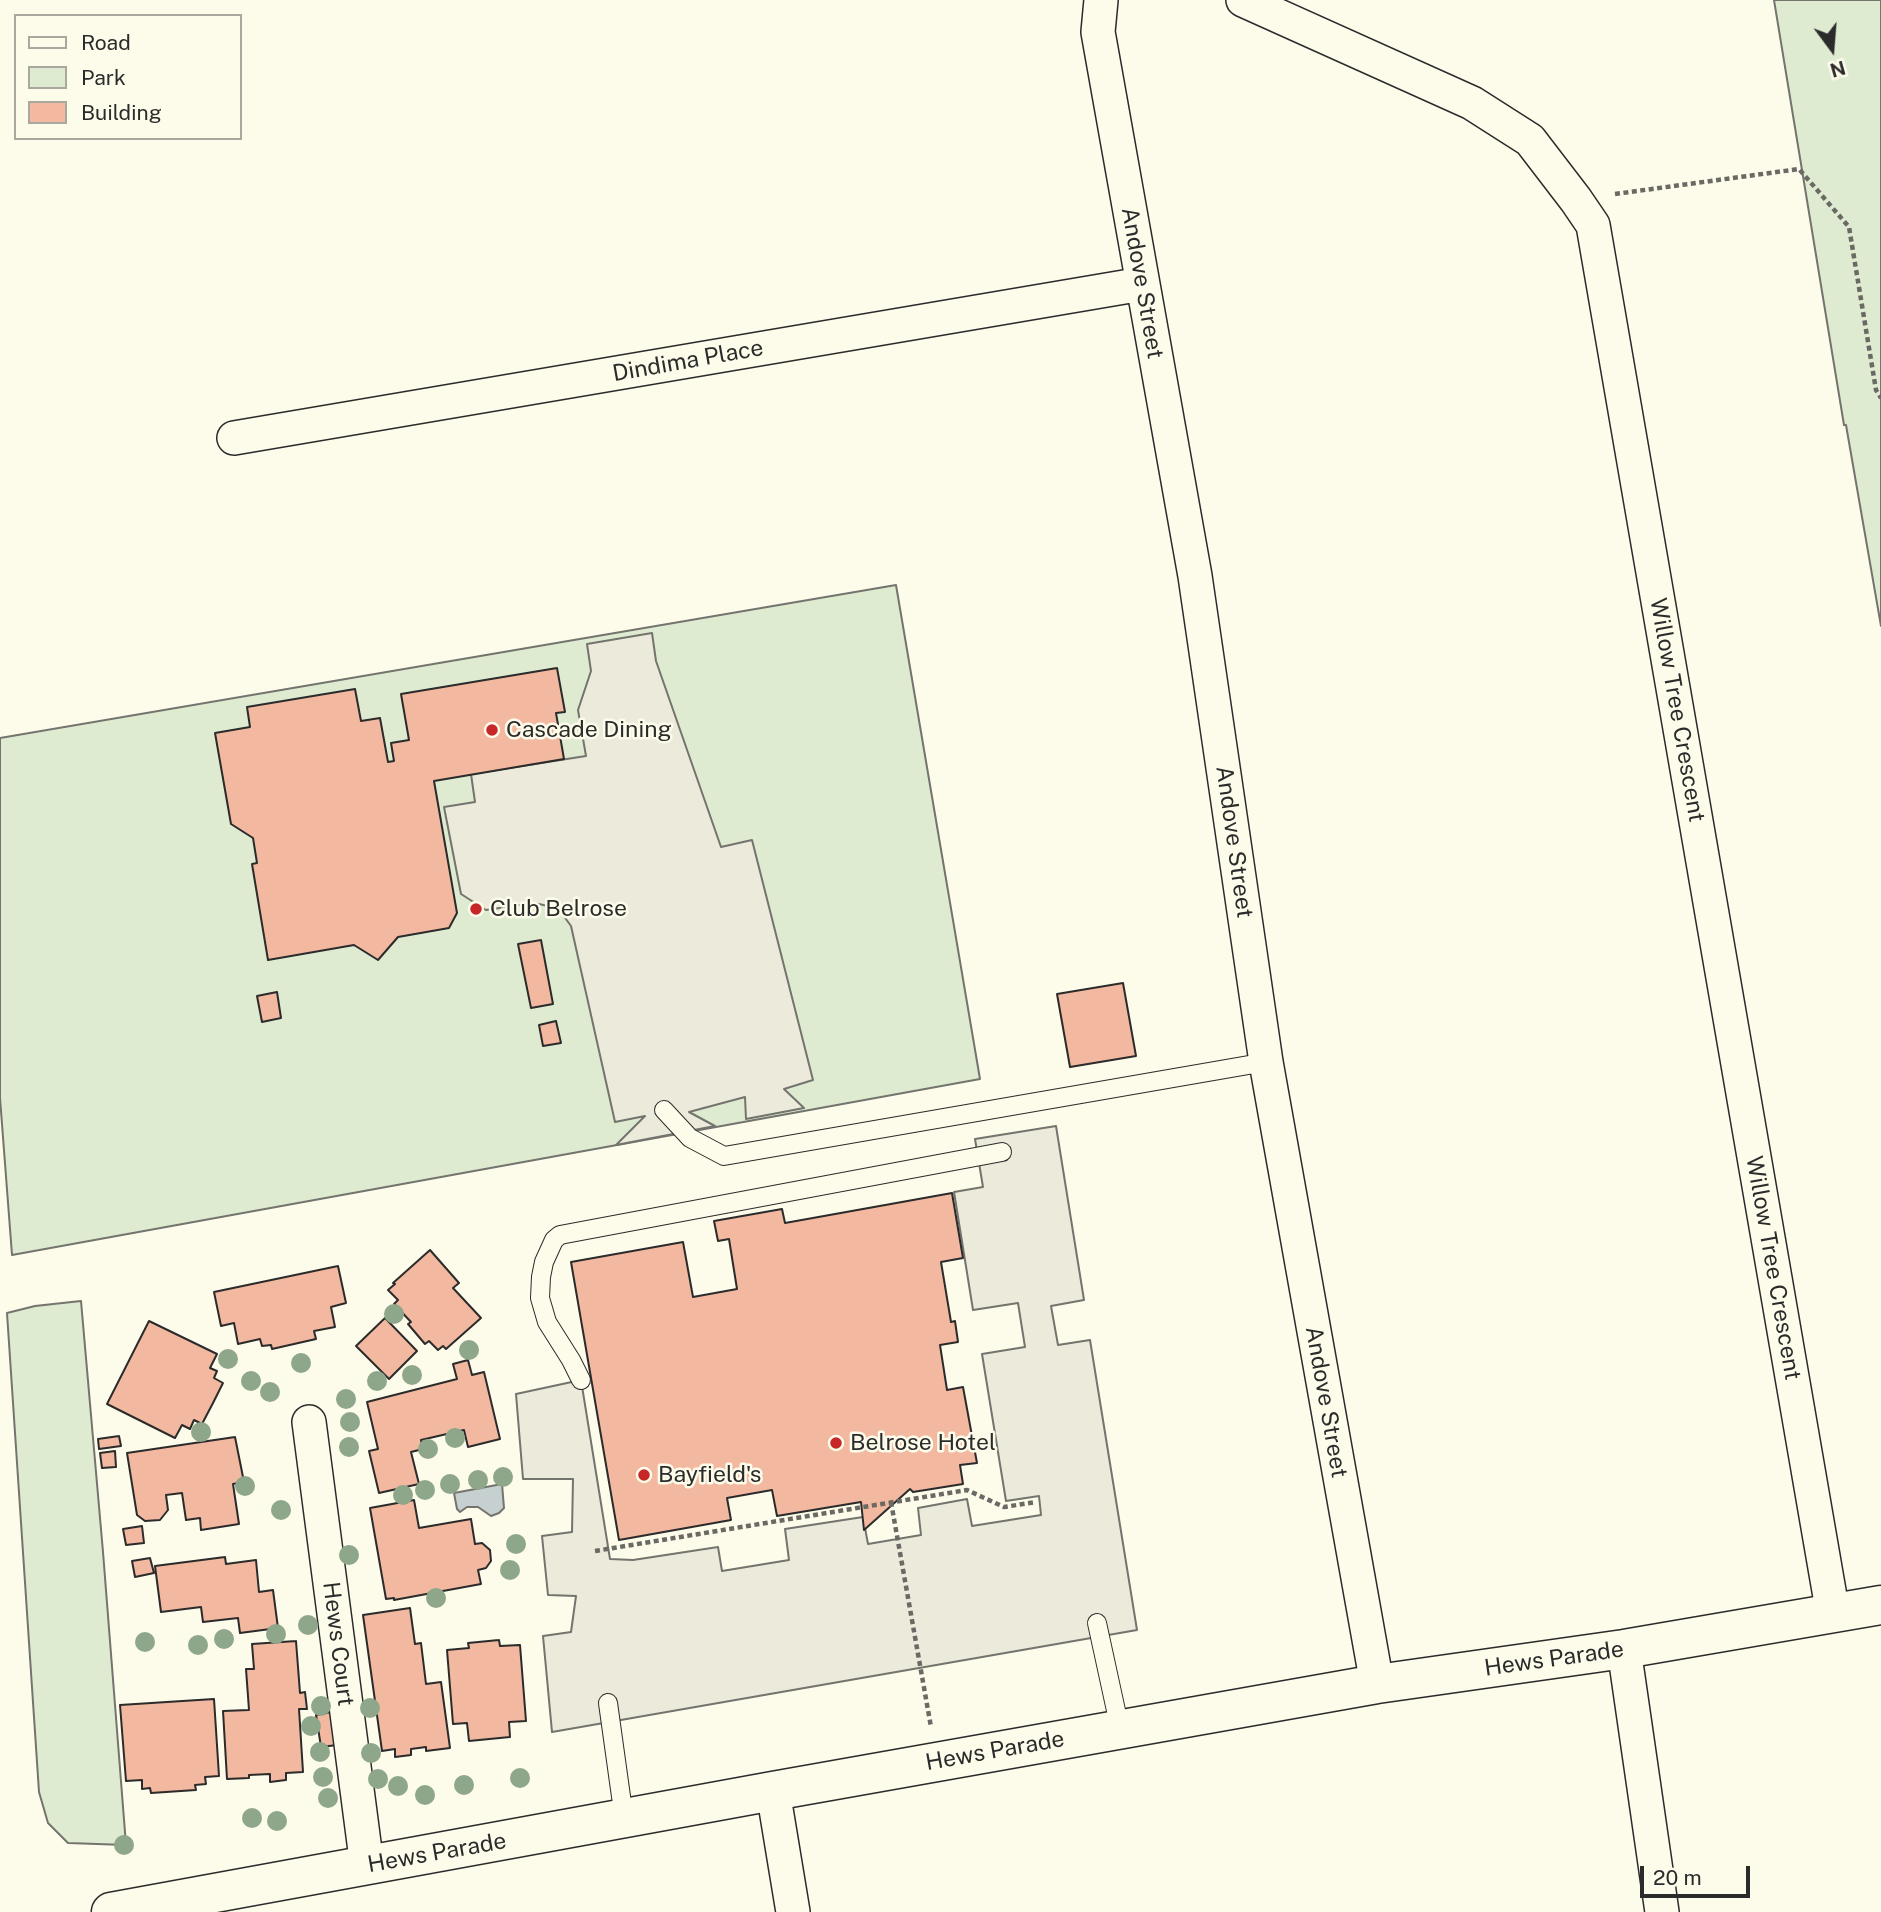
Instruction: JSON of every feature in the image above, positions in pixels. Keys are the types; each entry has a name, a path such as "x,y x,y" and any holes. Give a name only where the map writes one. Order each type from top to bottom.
{"street":[{"name":"Andove Street","path":"1101,0 1098,32 1195,576 1266,1062 1377,1684"},
{"name":"Willow Tree Crescent","path":"1243,0 1472,103 1530,140 1593,225 1833,1614"},
{"name":"Dindima Place","path":"234,438 1142,284"},
{"name":"Hews Court","path":"309,1422 367,1866"},
{"name":"Hews Parade","path":"111,1912 1377,1684 1624,1649 1881,1605"},
{"path":"1624,1649 1662,1912"},
{"path":"772,1791 793,1912"}],"lane":[{"path":"664,1110 691,1138 724,1156 1266,1062"},
{"path":"582,1380 547,1322 540,1298 544,1262 554,1240 560,1235 1002,1152"},
{"path":"1097,1623 1120,1729"},
{"path":"608,1703 624,1818"}],"path":[{"path":"1576,200 1799,169 1849,227 1876,390 1881,398"},
{"path":"595,1552 967,1490 1004,1507 1036,1502"},
{"path":"891,1502 931,1728"}],"green space":[{"path":"1774,0 1881,0 1881,626 1844,425"},
{"name":"Club Belrose","path":"896,585 980,1079 12,1255 0,1098 0,738"},
{"path":"81,1301 126,1845 68,1843 48,1823 39,1792 7,1313 35,1306"}],"shaded area":[{"path":"652,633 656,661 721,847 752,840 813,1080 784,1089 804,1108 746,1119 745,1097 689,1112 715,1126 616,1145 645,1116 615,1122 571,926 553,907 534,903 486,910 461,894 444,807 475,802 471,774 586,756 578,710 591,671 587,644"},
{"path":"1056,1126 1084,1300 1051,1306 1058,1345 1090,1340 1137,1630 552,1732 543,1636 571,1632 576,1596 548,1595 542,1536 572,1532 573,1479 523,1479 516,1394 581,1380 610,1559 633,1560 718,1547 722,1571 789,1560 785,1529 863,1517 868,1544 921,1535 918,1508 967,1499 972,1526 1041,1515 1039,1496 1006,1501 982,1354 1025,1347 1018,1303 973,1310 954,1192 983,1187 975,1139"},
{"path":"502,1484 504,1508 499,1513 491,1516 478,1507 467,1507 460,1512 457,1509 454,1493"}],"building":[{"path":"557,668 565,712 556,713 564,759 434,781 457,913 449,928 398,937 378,960 354,945 268,960 252,864 257,863 253,838 231,824 215,733 250,727 247,707 355,689 361,721 380,718 388,762 394,761 391,743 409,740 401,694"},
{"path":"541,940 553,1004 531,1008 518,944"},
{"path":"1123,983 1136,1056 1070,1067 1057,994"},
{"path":"277,992 281,1018 262,1022 257,996"},
{"path":"556,1021 561,1043 543,1046 539,1025"},
{"path":"952,1193 963,1258 941,1262 951,1322 955,1321 958,1342 940,1345 947,1390 963,1387 977,1463 960,1465 963,1484 913,1492 910,1489 864,1530 861,1502 777,1516 772,1490 727,1498 731,1520 619,1540 571,1262 683,1242 693,1297 737,1289 729,1239 718,1241 714,1221 782,1209 785,1223"},
{"path":"430,1250 459,1283 453,1288 481,1318 446,1349 443,1346 438,1350 429,1341 425,1344 408,1324 411,1322 394,1304 398,1300 388,1290"},
{"path":"338,1266 346,1303 331,1307 335,1327 314,1331 316,1339 272,1349 271,1345 262,1346 260,1339 238,1344 234,1323 221,1326 214,1292"},
{"path":"385,1318 417,1351 389,1379 356,1346"},
{"path":"149,1321 217,1354 210,1368 217,1371 214,1378 223,1383 202,1424 194,1420 190,1429 182,1425 175,1438 107,1404"},
{"path":"468,1360 472,1375 484,1372 500,1439 468,1447 464,1430 421,1440 423,1449 411,1452 419,1484 379,1493 369,1451 378,1449 367,1402 457,1379 453,1364"},
{"path":"119,1436 121,1446 99,1449 98,1439"},
{"path":"235,1437 244,1482 233,1484 239,1524 201,1530 200,1518 186,1520 182,1493 166,1495 168,1510 160,1520 145,1521 137,1515 127,1453"},
{"path":"115,1451 116,1467 102,1468 100,1453"},
{"path":"414,1500 419,1528 471,1519 475,1544 482,1543 490,1550 491,1561 486,1568 478,1570 481,1584 394,1600 386,1599 370,1508"},
{"path":"142,1526 144,1543 126,1545 123,1529"},
{"path":"225,1557 226,1564 256,1560 259,1592 273,1590 278,1628 240,1633 238,1618 203,1622 201,1607 161,1612 155,1566"},
{"path":"150,1558 154,1573 135,1577 132,1561"},
{"path":"410,1608 415,1644 421,1643 426,1684 441,1682 450,1748 426,1751 426,1747 411,1749 411,1755 395,1757 395,1749 382,1751 363,1615"},
{"path":"499,1640 500,1646 520,1645 526,1721 509,1722 510,1737 469,1741 467,1723 453,1724 447,1650 469,1648 468,1643"},
{"path":"296,1641 300,1693 305,1692 307,1709 299,1709 303,1772 286,1773 286,1780 270,1782 270,1774 227,1779 223,1711 249,1710 246,1669 254,1669 252,1644"},
{"path":"214,1699 219,1776 205,1777 206,1784 195,1785 196,1790 151,1793 150,1788 142,1789 142,1780 126,1781 120,1705"},
{"path":"331,1712 337,1745 321,1747 316,1715"}],"place":[{"name":"Cascade Dining","path":"492,730"},
{"name":"Club Belrose","path":"476,909"},
{"name":"Belrose Hotel","path":"836,1443"},
{"name":"Bayfield's","path":"644,1475"}]}
